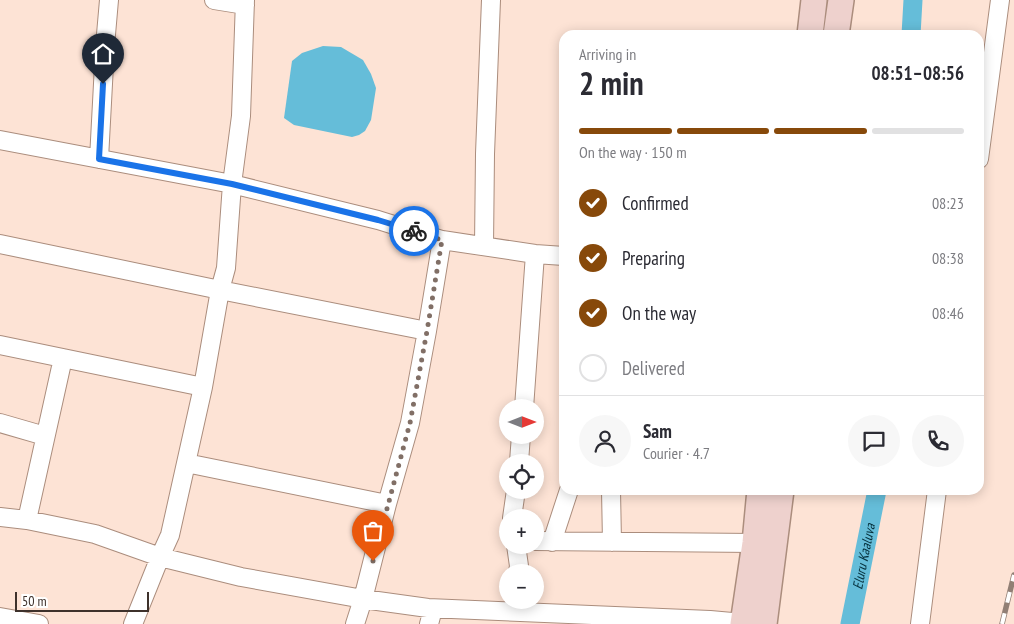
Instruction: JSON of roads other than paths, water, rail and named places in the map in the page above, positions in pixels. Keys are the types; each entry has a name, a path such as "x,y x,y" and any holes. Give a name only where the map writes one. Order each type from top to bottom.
{"main road":[{"path":"811,30 814,0"},
{"path":"837,30 841,0"},
{"path":"750,624 760,495"},
{"path":"750,624 780,495"}],"street":[{"path":"99,159 109,0"},
{"path":"133,624 170,535 203,387 220,290 226,268 232,184 241,116 245,3 214,0"},
{"path":"484,246 485,154 491,0"},
{"path":"984,121 1000,0"},
{"path":"0,140 232,184 378,220 442,240 535,254 559,256"},
{"path":"355,624 410,423 442,240"},
{"path":"0,244 427,331"},
{"path":"525,399 535,254"},
{"path":"0,345 203,387"},
{"path":"27,520 63,358"},
{"path":"0,422 45,436"},
{"path":"186,463 388,504"},
{"path":"544,539 566,495"},
{"path":"611,495 612,542"},
{"path":"920,624 936,495"},
{"path":"0,518 27,520 95,534 160,557 241,576 363,599 431,616 519,612 701,619 750,624"},
{"path":"544,541 755,543"},
{"path":"0,617 32,623"}],"water":[{"path":"323,46 341,47 363,60 371,74 376,88 371,120 365,131 359,135 352,137 294,125 284,118 292,61 302,53"}],"waterway":[{"name":"Eluru Kaaluva","path":"911,30 913,0"},
{"name":"Eluru Kaaluva","path":"850,624 876,495"}],"railway":[{"path":"1002,624 1014,575"}]}
